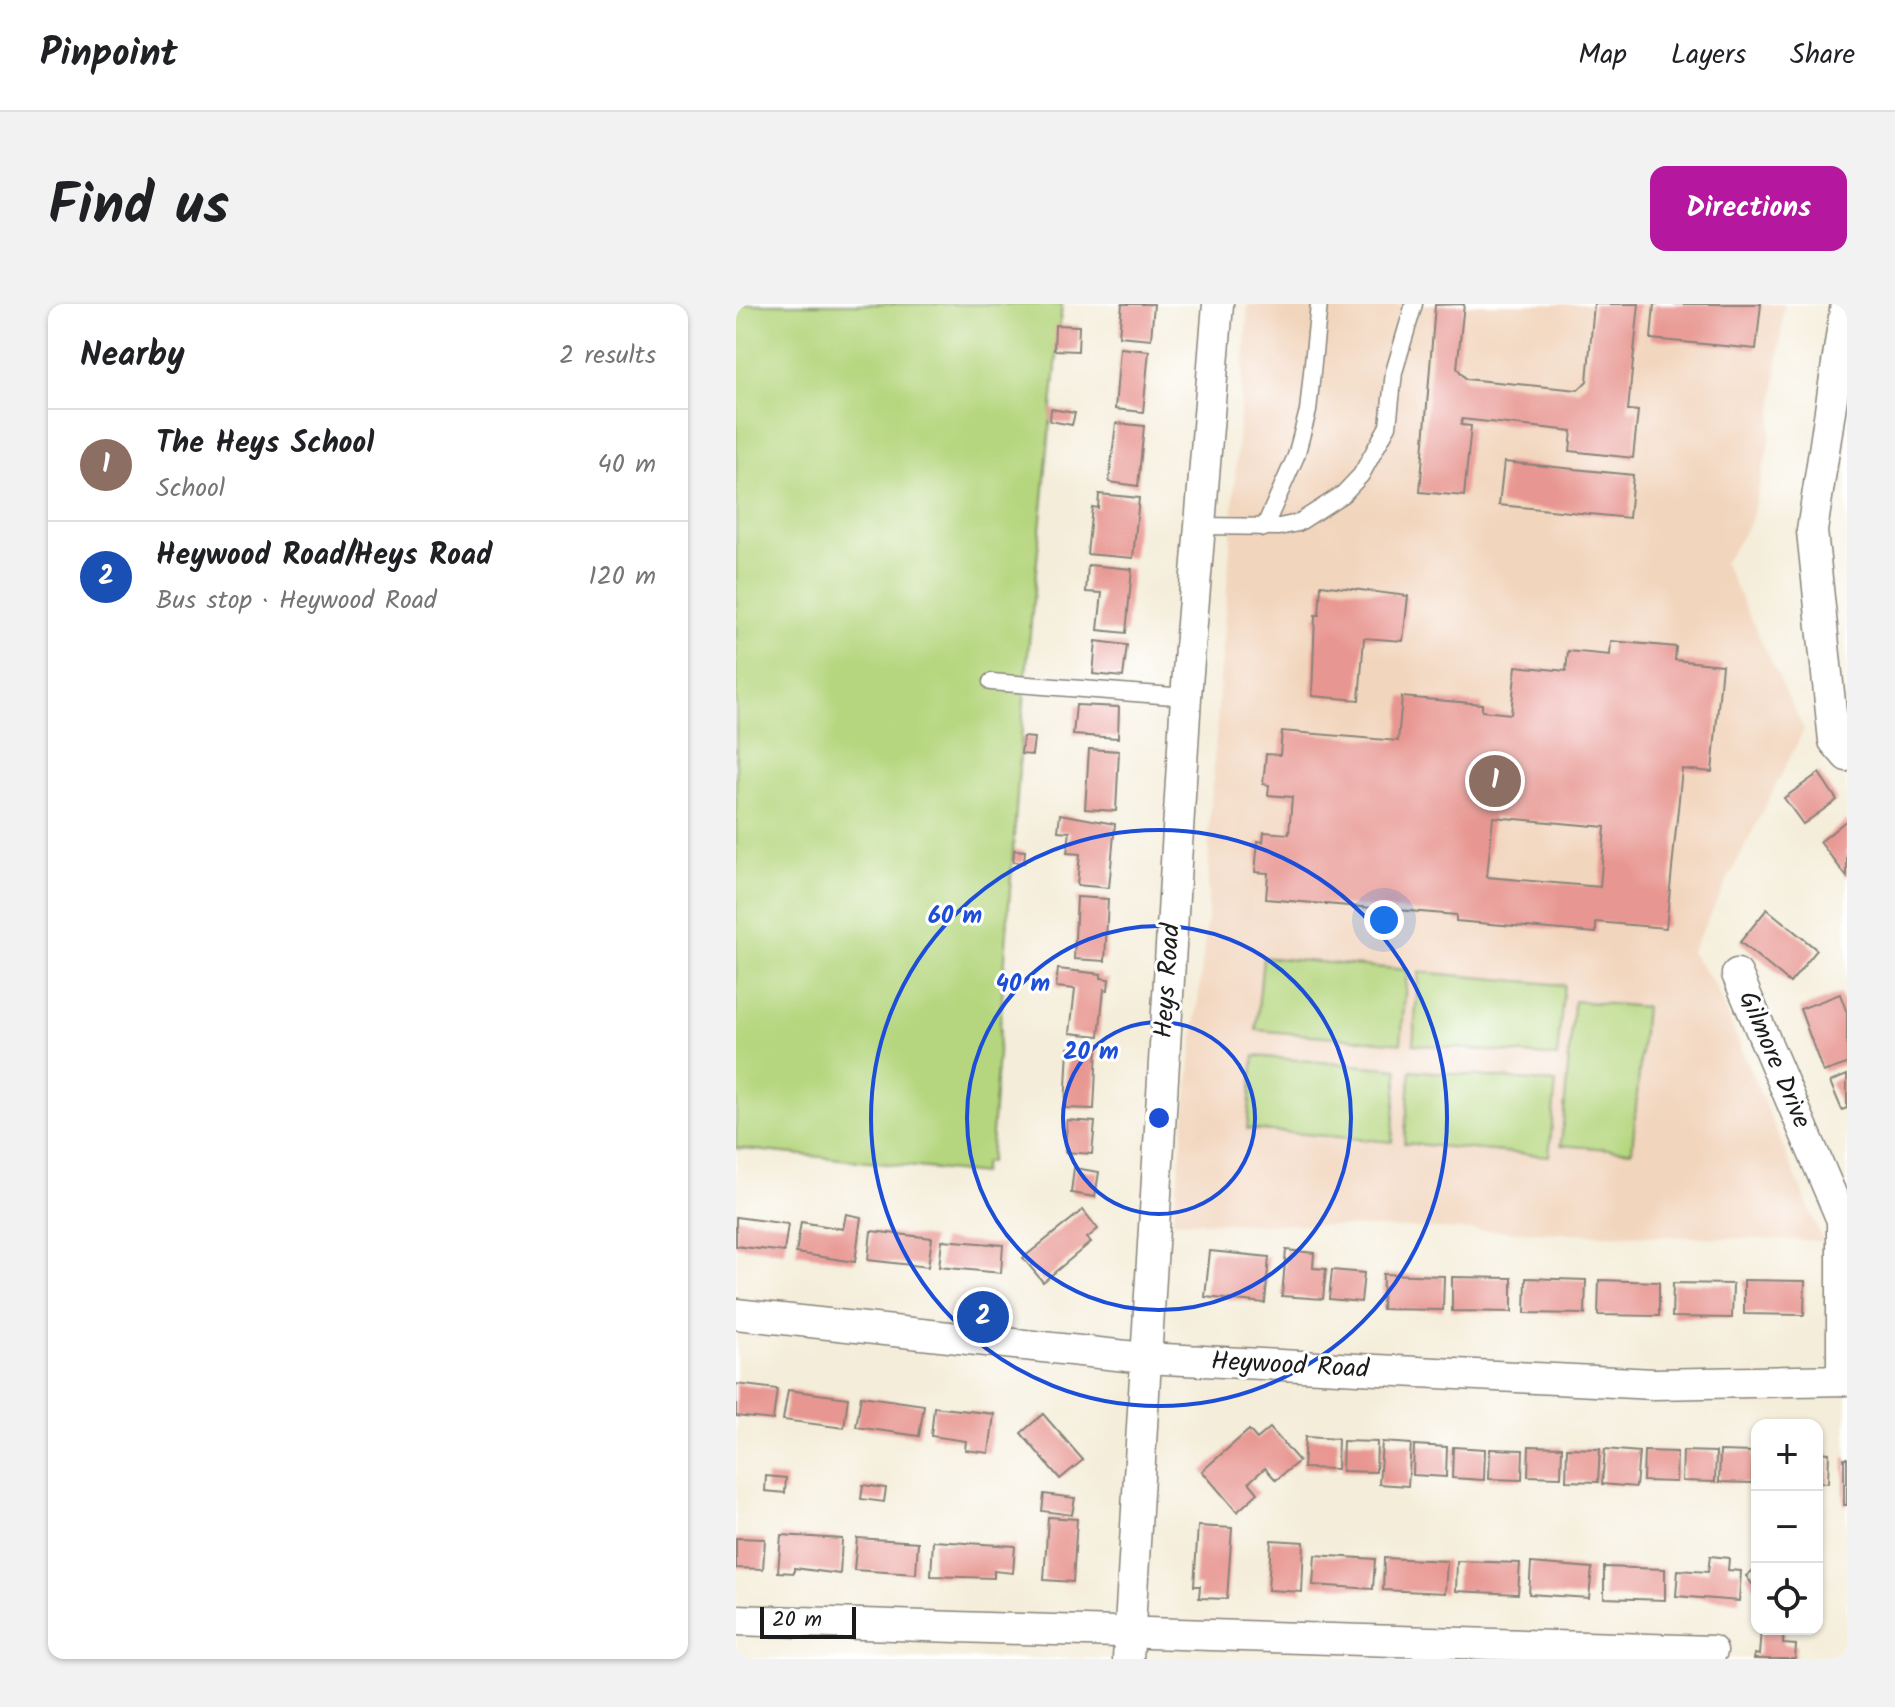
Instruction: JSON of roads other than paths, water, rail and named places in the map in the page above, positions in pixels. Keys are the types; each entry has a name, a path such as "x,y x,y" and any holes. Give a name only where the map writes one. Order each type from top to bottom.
{"street":[{"name":"Heys Road","path":"1129,1647 1186,697 1218,304"},
{"path":"1846,304 1812,531 1834,741 1847,756"},
{"name":"Gilmore Drive","path":"1737,974 1842,1220 1844,1380"},
{"name":"Heywood Road","path":"736,1314 1145,1358 1654,1384 1844,1380"},
{"path":"736,1620 1129,1647 1712,1651"}],"lane":[{"path":"1264,528 1296,456 1308,411 1319,304"},
{"path":"1202,526 1264,528 1298,523 1343,494 1361,475 1388,426 1394,372 1414,304"},
{"path":"991,682 1186,697"}],"place":[{"name":"The Heys School","path":"1495,781"},
{"name":"Heywood Road/Heys Road","path":"983,1317"}]}
